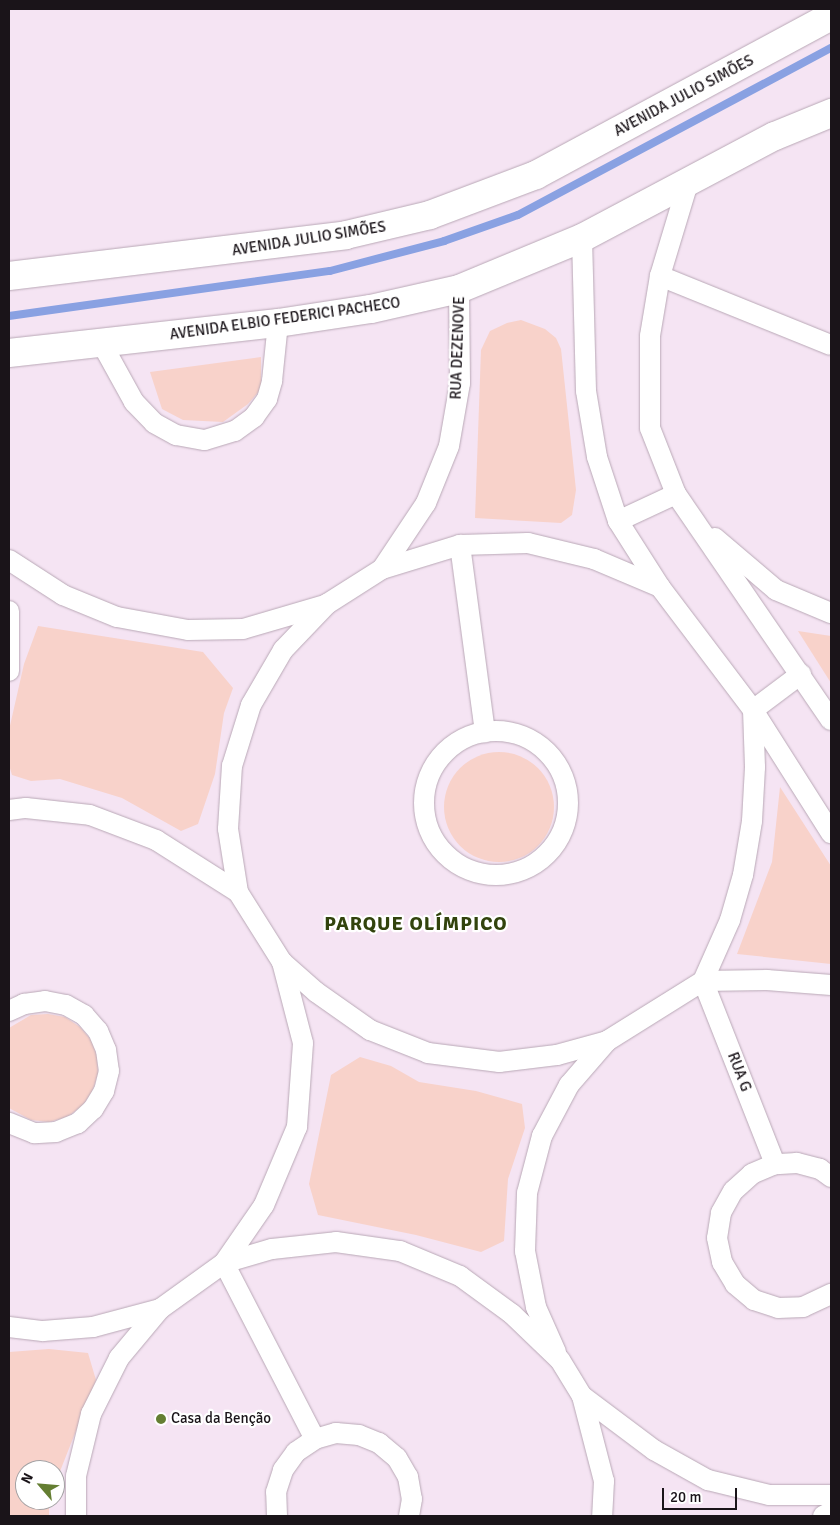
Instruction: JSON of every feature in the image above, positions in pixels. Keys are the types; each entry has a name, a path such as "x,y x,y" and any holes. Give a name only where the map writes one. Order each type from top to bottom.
{"main road":[{"name":"AVENIDA JULIO SIMÕES","path":"9,276 346,236 430,215 536,175 831,16"},
{"name":"AVENIDA ELBIO FEDERICI PACHECO","path":"9,353 278,323 371,309 459,289 582,238 775,136 831,113"}],"street":[{"path":"688,183 660,276 650,336 650,428 676,494 831,720"},
{"path":"582,238 586,391 597,458 618,520 660,587 753,710 831,833"},
{"path":"660,276 831,345"},
{"name":"RUA DEZENOVE","path":"382,569 426,503 449,446 460,383 459,289"},
{"path":"102,344 134,402 154,423 176,435 205,440 235,431 254,417 266,399 272,381 278,323"},
{"path":"618,520 676,494"},
{"path":"693,519 776,590 831,613"},
{"path":"660,587 594,559 528,544 460,545 382,569 327,604 283,650 251,705 232,766 228,829 238,892 282,962 316,992 370,1030 428,1053 499,1062 557,1055 607,1041 704,981 767,980 831,985"},
{"path":"460,545 484,732"},
{"path":"9,560 63,595 117,617 188,630 243,629 327,604"},
{"path":"9,611 9,671"},
{"path":"753,710 801,674"},
{"path":"704,981 730,920 744,875 752,821 753,710"},
{"path":"507,731 529,738 547,751 560,770 567,791 567,814 560,836 547,854 529,867 507,874 482,874 459,865 440,849 428,827 424,802 427,786 441,756 461,740 484,732 507,731"},
{"path":"9,810 26,808 90,815 156,840 238,892"},
{"path":"224,1263 264,1205 297,1128 303,1044 282,962"},
{"name":"RUA G","path":"704,981 775,1164"},
{"path":"9,1011 24,1004 45,1001 66,1005 84,1015 103,1043 108,1071 104,1091 93,1109 78,1123 56,1132 34,1133 9,1123"},
{"path":"602,1516 604,1481 582,1396 560,1360 536,1307 525,1250 526,1192 542,1136 564,1094 607,1041"},
{"path":"831,1177 820,1169 798,1163 775,1164 752,1174 733,1190 721,1213 717,1238 722,1262 735,1284 754,1300 778,1308 803,1307 831,1294"},
{"path":"76,1516 76,1476 91,1414 119,1358 160,1309 224,1263 272,1249 336,1242 400,1251 460,1276 512,1314 560,1360"},
{"path":"224,1263 315,1439"},
{"path":"9,1328 43,1331 93,1327 160,1309"},
{"path":"582,1396 654,1450 708,1480 769,1495 831,1495"},
{"path":"277,1516 276,1492 283,1470 296,1452 315,1439 336,1433 359,1434 379,1443 397,1458 408,1477 412,1499 409,1516"},
{"path":"823,1516 831,1512"}],"shaded area":[{"path":"521,320 545,329 556,338 561,349 576,490 572,515 561,523 475,518 481,350 490,331 507,323"},
{"path":"261,357 261,389 248,404 223,422 183,420 162,409 150,372"},
{"path":"38,626 203,652 233,688 224,713 215,774 198,824 181,831 122,798 60,779 31,781 12,775 9,765 9,730 24,664"},
{"path":"798,631 831,636 831,683"},
{"path":"499,752 520,756 538,768 550,786 554,807 550,828 538,846 520,858 499,862 478,858 460,846 448,828 444,807 448,786 460,768 478,756"},
{"path":"780,787 831,866 831,964 737,954 772,862"},
{"path":"48,1014 65,1017 80,1027 91,1040 97,1056 98,1074 92,1092 82,1106 67,1117 49,1122 31,1120 9,1108 9,1028 31,1015"},
{"path":"360,1057 391,1066 419,1082 476,1091 522,1104 525,1128 508,1179 504,1241 481,1252 416,1235 318,1215 309,1184 331,1075"},
{"path":"49,1349 88,1353 96,1380 64,1460 15,1460 15,1510 49,1510 49,1516 9,1516 9,1352"}],"waterway":[{"path":"9,316 330,271 444,241 518,215 831,48"}],"place":[{"name":"Casa da Benção","path":"161,1419"}],"district":[{"name":"PARQUE OLÍMPICO","path":"416,923"}]}
